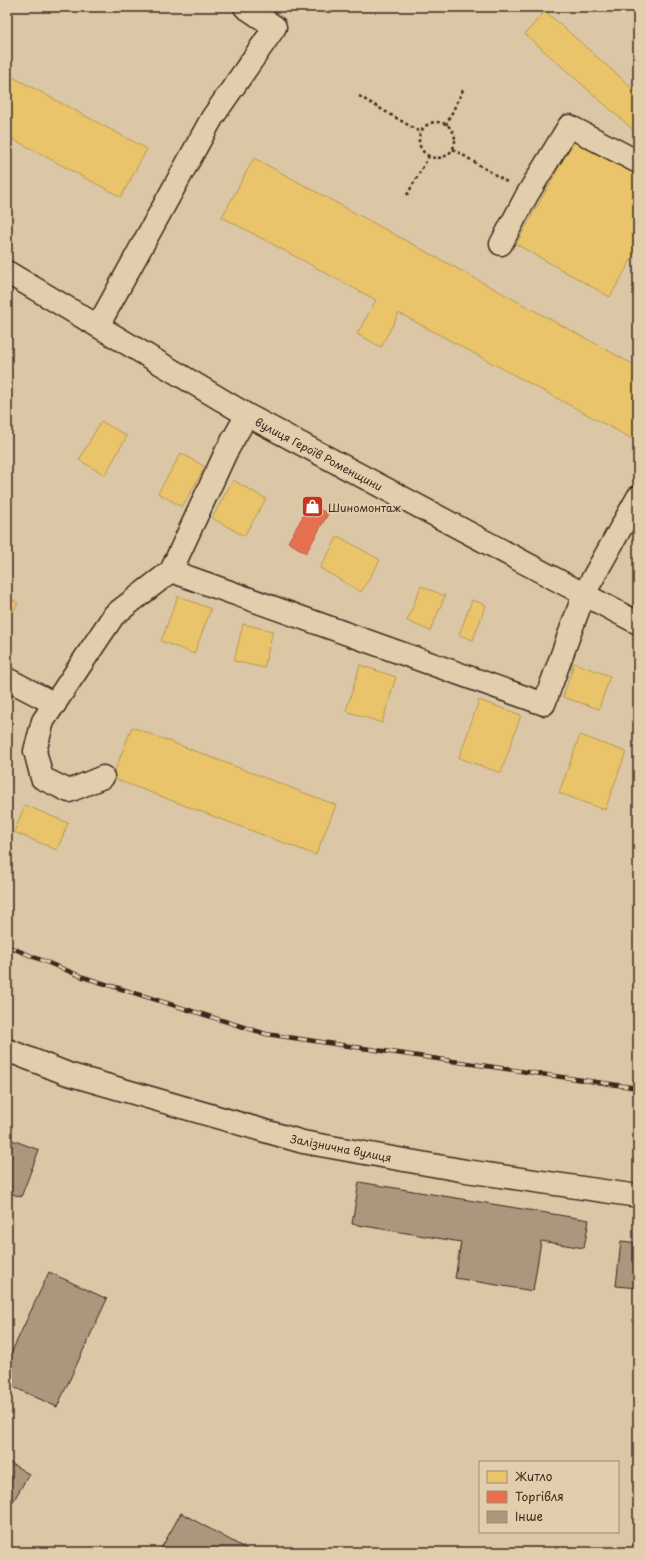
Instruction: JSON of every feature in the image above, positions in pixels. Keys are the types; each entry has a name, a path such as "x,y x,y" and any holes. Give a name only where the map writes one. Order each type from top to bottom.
{"street":[{"path":"98,326 212,118 275,27 246,7"},
{"path":"501,244 527,195 569,126 638,162"},
{"name":"вулиця Героїв Роменщини","path":"7,272 247,415 638,623"},
{"path":"103,778 69,792 42,778 35,751 43,721 114,615 171,571 226,452 247,415"},
{"path":"171,571 544,704 584,594 638,497"},
{"path":"7,678 54,704"},
{"name":"Залізнична вулиця","path":"7,1050 68,1074 303,1142 466,1171 638,1196"}],"path":[{"path":"446,125 463,90"},
{"path":"359,96 420,132"},
{"path":"432,122 442,122 453,131 455,138 453,149 448,155 440,158 428,156 420,148 418,141 420,132 425,126 432,122"},
{"path":"453,149 527,195"},
{"path":"407,195 428,156"}],"building: Житло":[{"path":"545,11 638,93 638,134 525,34"},
{"path":"7,74 147,149 121,197 7,136"},
{"path":"575,139 638,175 638,248 610,297 516,244"},
{"path":"254,158 638,367 638,442 399,313 381,347 357,334 376,300 222,217"},
{"path":"101,421 127,436 105,475 79,460"},
{"path":"181,453 205,467 182,507 158,493"},
{"path":"233,480 266,499 244,536 212,518"},
{"path":"338,536 380,560 361,592 320,568"},
{"path":"421,586 445,596 430,631 407,621"},
{"path":"178,596 211,609 194,654 161,641"},
{"path":"7,597 18,603 7,622"},
{"path":"472,600 486,605 473,640 459,635"},
{"path":"243,624 273,631 264,668 234,661"},
{"path":"574,663 610,676 599,709 563,697"},
{"path":"360,665 396,677 382,723 346,711"},
{"path":"479,700 521,715 501,773 459,758"},
{"path":"132,727 336,805 316,855 112,778"},
{"path":"580,735 626,752 605,810 559,793"},
{"path":"25,805 68,823 57,850 14,832"}],"building: Торгівля":[{"path":"310,504 328,514 306,553 288,542"}],"building: Інше":[{"path":"7,1138 39,1150 21,1197 7,1192"},
{"path":"359,1182 589,1220 584,1248 541,1241 533,1291 455,1278 461,1242 352,1224"},
{"path":"621,1241 638,1243 638,1288 616,1286"},
{"path":"49,1272 107,1299 57,1407 7,1384 7,1362"},
{"path":"7,1461 29,1474 7,1512"},
{"path":"181,1513 252,1552 159,1552"}],"railway":[{"path":"7,946 83,977 266,1034 638,1088"}],"place":[{"name":"Шиномонтаж","path":"313,507"}]}
